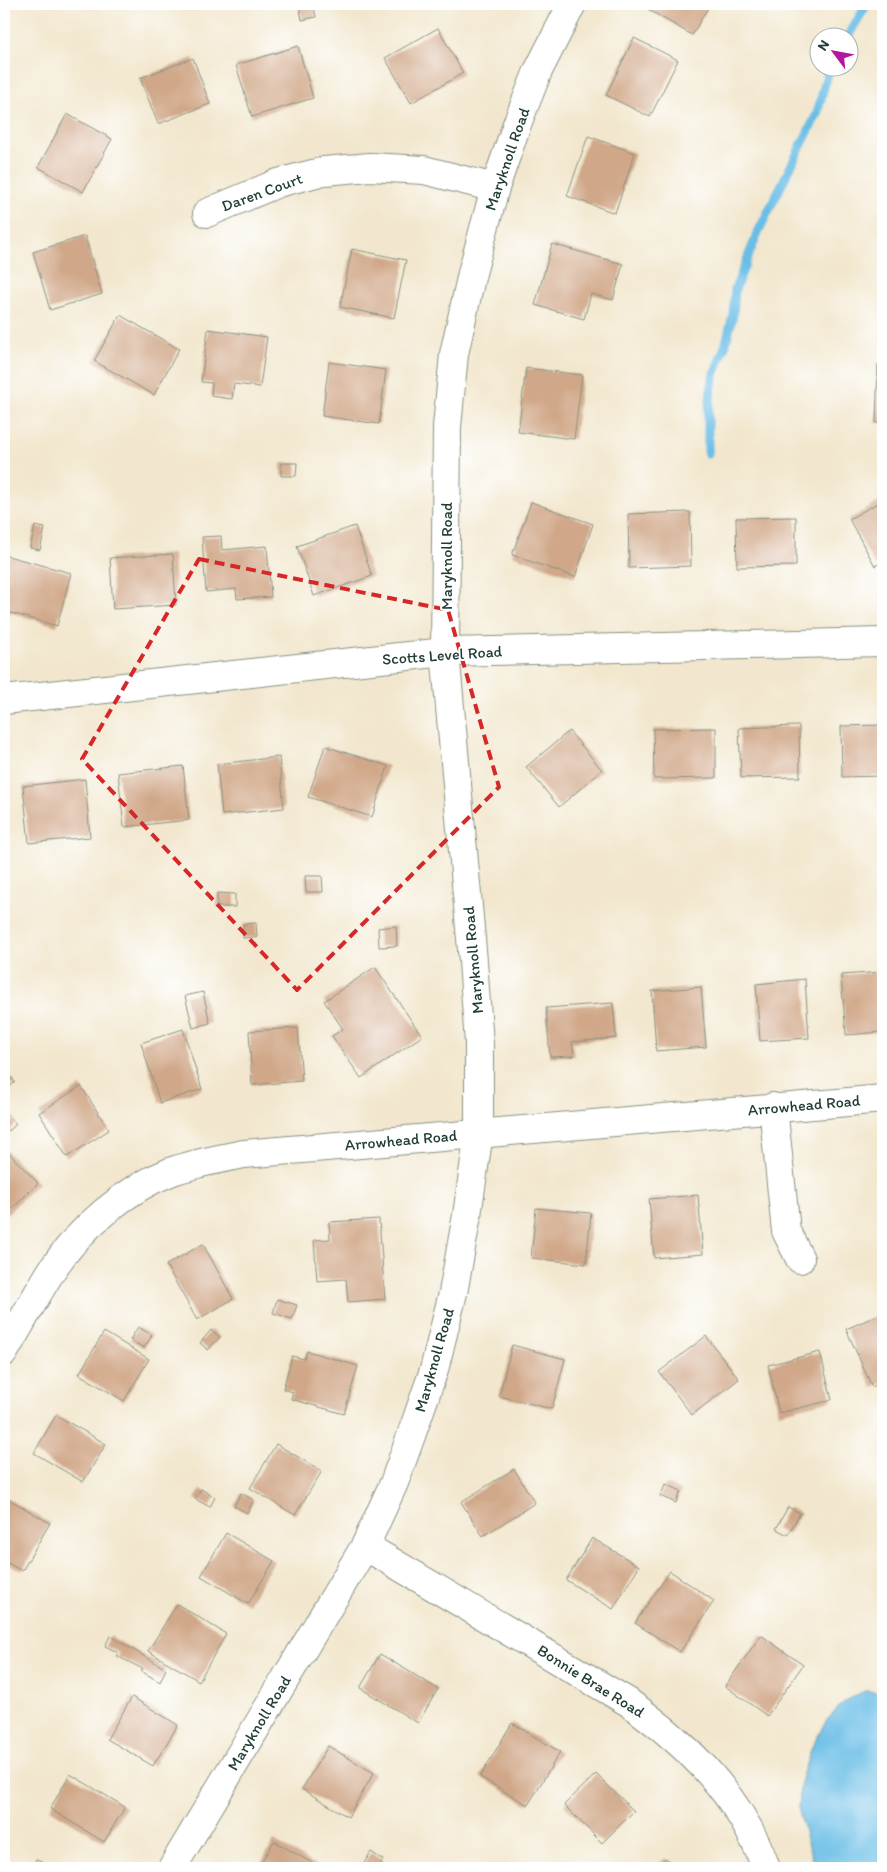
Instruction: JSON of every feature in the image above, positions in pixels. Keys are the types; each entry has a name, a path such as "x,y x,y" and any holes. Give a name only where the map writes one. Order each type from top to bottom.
{"street":[{"name":"Maryknoll Road","path":"172,1868 366,1546 394,1483 434,1370 453,1293 480,1133 479,1044 473,961 445,652 447,427 453,363 472,273 495,188 538,71 572,4"},
{"name":"Daren Court","path":"207,213 278,183 324,171 370,166 424,170 495,188"},
{"name":"Scotts Level Road","path":"4,700 445,652 883,642"},
{"name":"Arrowhead Road","path":"4,1352 52,1269 79,1236 107,1211 137,1189 170,1172 208,1161 244,1154 883,1099"},
{"path":"773,1107 786,1231 800,1259"},
{"name":"Bonnie Brae Road","path":"366,1546 628,1702 661,1726 690,1751 737,1807 758,1845 766,1868"}],"highlighted area":[{"path":"199,559 448,610 499,787 297,990 82,759"}],"water":[{"path":"865,1691 883,1693 883,1868 817,1868 808,1847 798,1807 801,1779 812,1747 826,1721 846,1700"}],"building":[{"path":"313,4 316,17 302,20 299,5"},
{"path":"652,4 710,4 692,35 649,10"},
{"path":"438,28 463,73 411,103 385,58"},
{"path":"634,38 678,60 650,117 606,95"},
{"path":"298,46 313,98 252,117 236,65"},
{"path":"193,58 210,104 158,124 140,78"},
{"path":"67,114 112,139 83,192 38,167"},
{"path":"588,136 635,153 615,213 567,196"},
{"path":"85,236 102,294 50,310 33,252"},
{"path":"552,244 623,264 613,300 591,294 584,319 535,305"},
{"path":"352,249 406,260 394,318 340,307"},
{"path":"120,315 179,349 154,395 94,361"},
{"path":"208,329 267,337 260,387 234,384 232,399 211,396 212,383 201,382"},
{"path":"329,362 386,370 379,424 322,416"},
{"path":"878,364 883,364 883,423 876,423"},
{"path":"526,368 582,375 574,439 518,432"},
{"path":"281,463 297,463 296,476 281,476"},
{"path":"883,500 883,561 875,566 849,519"},
{"path":"531,502 593,524 575,577 512,555"},
{"path":"690,512 691,566 629,568 628,514"},
{"path":"796,517 796,566 737,567 736,518"},
{"path":"35,526 45,528 40,550 30,548"},
{"path":"355,526 372,576 314,596 297,546"},
{"path":"221,536 222,550 267,546 271,597 237,599 236,589 206,592 202,537"},
{"path":"173,554 176,605 113,609 110,558"},
{"path":"4,555 71,573 57,626 4,611"},
{"path":"883,725 883,776 842,777 841,726"},
{"path":"799,726 800,777 741,778 739,728"},
{"path":"716,728 716,778 654,779 653,729"},
{"path":"569,731 602,770 559,807 526,767"},
{"path":"325,746 388,766 372,817 308,797"},
{"path":"279,757 284,808 222,815 217,764"},
{"path":"183,766 189,820 124,827 118,773"},
{"path":"85,779 90,837 29,843 23,786"},
{"path":"305,876 322,876 323,892 306,892"},
{"path":"217,893 235,894 235,907 217,907"},
{"path":"256,923 257,937 243,938 243,924"},
{"path":"396,926 397,946 379,947 378,928"},
{"path":"375,967 422,1036 361,1078 332,1036 343,1029 324,1001"},
{"path":"883,972 883,1032 846,1035 841,975"},
{"path":"805,979 809,1038 760,1041 756,984"},
{"path":"701,987 706,1047 656,1051 652,991"},
{"path":"203,992 210,1023 193,1028 185,996"},
{"path":"613,1003 616,1038 572,1042 574,1056 550,1057 546,1008"},
{"path":"298,1028 302,1081 252,1085 249,1031"},
{"path":"183,1029 202,1089 160,1103 141,1043"},
{"path":"4,1069 15,1082 4,1092"},
{"path":"81,1086 109,1130 67,1157 39,1113"},
{"path":"4,1111 16,1124 9,1131 4,1125"},
{"path":"4,1148 38,1183 4,1217"},
{"path":"698,1195 703,1254 654,1258 649,1199"},
{"path":"536,1208 591,1213 586,1264 531,1258"},
{"path":"379,1219 385,1299 348,1302 346,1279 317,1281 314,1240 330,1239 329,1222"},
{"path":"203,1244 233,1299 197,1320 166,1265"},
{"path":"277,1299 297,1305 292,1319 273,1313"},
{"path":"883,1313 883,1382 872,1387 846,1329"},
{"path":"138,1327 152,1335 144,1348 130,1340"},
{"path":"211,1330 220,1337 208,1350 200,1343"},
{"path":"104,1332 149,1359 124,1401 79,1374"},
{"path":"706,1336 739,1379 692,1415 659,1372"},
{"path":"512,1345 565,1359 552,1409 499,1396"},
{"path":"307,1351 358,1366 344,1414 291,1399 293,1392 283,1389 292,1356 304,1359"},
{"path":"820,1352 832,1400 779,1413 768,1365"},
{"path":"56,1415 106,1444 83,1482 34,1453"},
{"path":"276,1444 322,1471 295,1515 250,1488"},
{"path":"514,1469 535,1503 483,1536 461,1502"},
{"path":"666,1484 681,1491 676,1503 660,1496"},
{"path":"201,1489 215,1497 210,1507 195,1499"},
{"path":"241,1493 254,1500 247,1513 234,1506"},
{"path":"5,1497 50,1523 22,1571 4,1561"},
{"path":"788,1507 800,1513 788,1535 776,1529"},
{"path":"226,1533 274,1561 248,1604 201,1576"},
{"path":"592,1538 639,1566 613,1609 566,1580"},
{"path":"670,1571 714,1601 680,1652 635,1623"},
{"path":"177,1604 226,1634 199,1681 148,1651"},
{"path":"761,1635 803,1665 767,1716 725,1686"},
{"path":"110,1636 166,1669 160,1682 141,1671 143,1669 117,1656 119,1653 105,1646"},
{"path":"380,1654 438,1689 418,1723 360,1688"},
{"path":"132,1697 178,1725 153,1766 107,1739"},
{"path":"512,1723 560,1752 528,1805 480,1777"},
{"path":"328,1746 374,1773 348,1817 302,1789"},
{"path":"70,1774 125,1807 104,1842 50,1809"},
{"path":"596,1774 634,1811 602,1843 564,1805"},
{"path":"274,1841 321,1868 258,1868"},
{"path":"371,1852 383,1860 378,1868 361,1868"},
{"path":"666,1858 675,1868 654,1868"},
{"path":"36,1859 51,1868 31,1868"}],"waterway":[{"path":"853,28 867,4"},
{"path":"708,454 708,413 713,378 726,343 733,315 735,289 759,230 817,114 826,78"}]}
